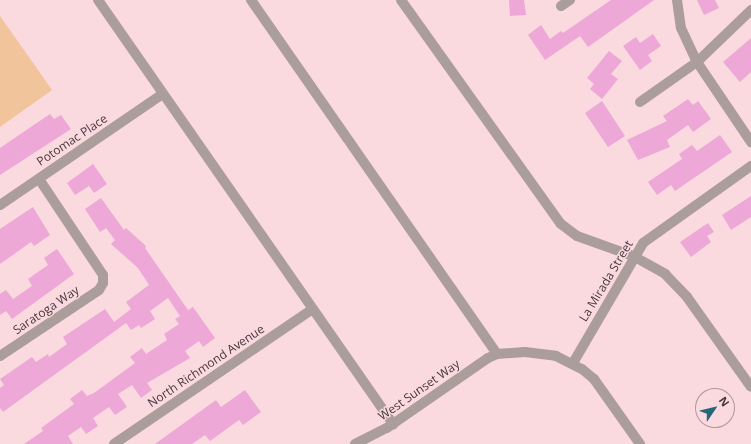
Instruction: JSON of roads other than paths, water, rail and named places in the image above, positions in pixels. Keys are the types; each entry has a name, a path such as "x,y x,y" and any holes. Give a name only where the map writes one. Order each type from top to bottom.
{"street":[{"path":"98,0 393,424"},
{"path":"251,0 497,354 534,352 573,363 594,379 640,444"},
{"path":"401,0 554,217 577,236 633,256 658,269 680,288 751,387"},
{"path":"561,6 570,0"},
{"path":"677,0 681,28 697,62 751,142"},
{"path":"640,102 697,62 751,10"},
{"name":"Potomac Place","path":"103,283 103,275 38,179 163,94"},
{"name":"La Mirada Street","path":"573,363 633,256 653,234 751,166"},
{"path":"0,205 38,179"},
{"name":"Saratoga Way","path":"0,356 99,290 103,283"},
{"name":"North Richmond Avenue","path":"114,444 313,309"},
{"name":"West Sunset Way","path":"355,444 393,424 497,354"}]}
